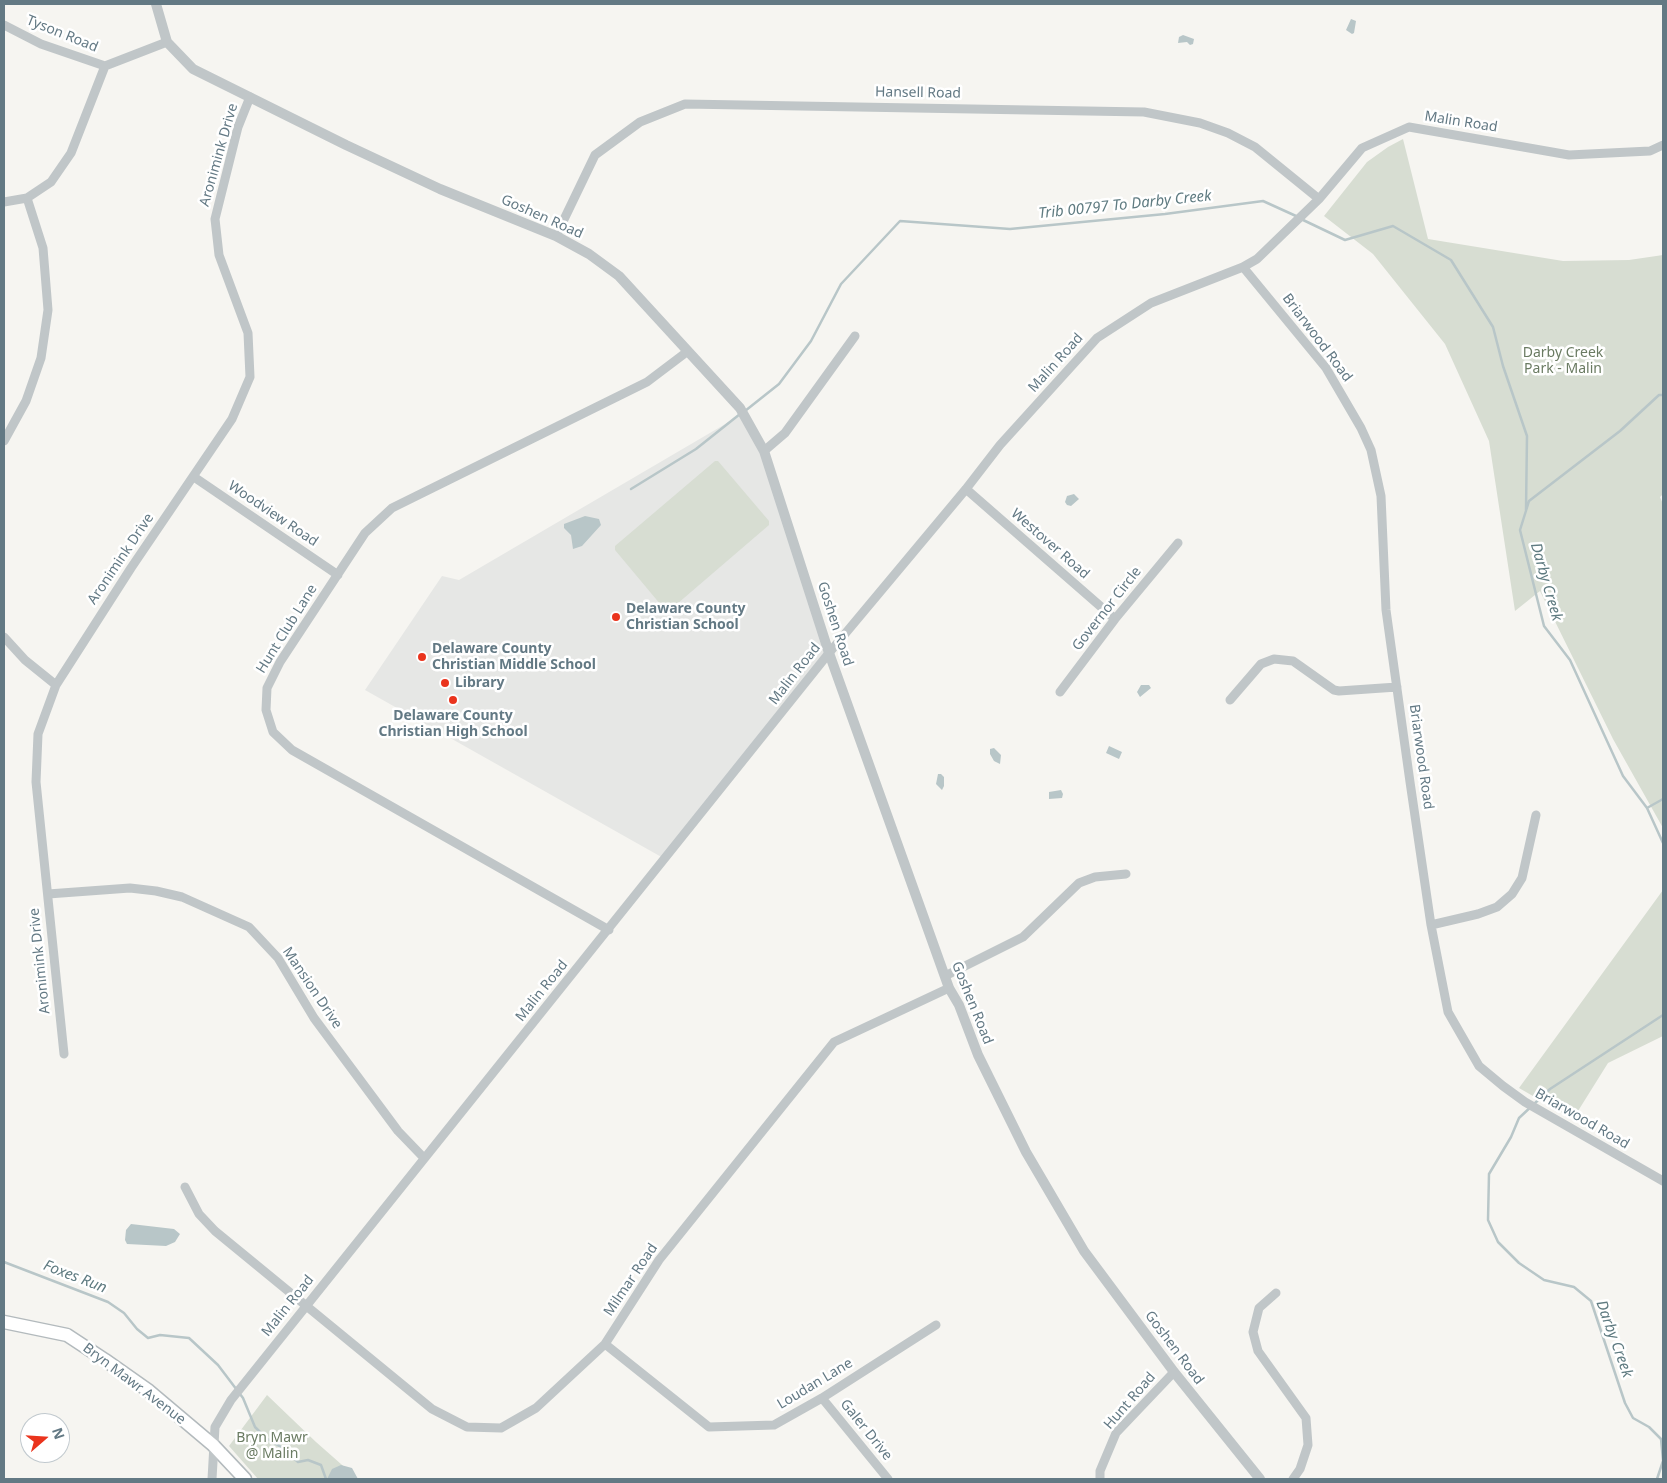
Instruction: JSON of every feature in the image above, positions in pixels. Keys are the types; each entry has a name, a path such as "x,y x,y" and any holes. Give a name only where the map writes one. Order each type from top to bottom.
{"main road":[{"name":"Bryn Mawr Avenue","path":"4,1322 67,1335 149,1392 213,1445 245,1479"}],"street":[{"name":"Goshen Road","path":"156,4 168,42 193,69 440,188 556,236 589,254 619,276 742,411 764,451 829,653 949,988 959,1005 978,1055 1026,1152 1072,1233 1174,1372 1260,1479"},
{"name":"Tyson Road","path":"4,25 41,44 105,66 168,42"},
{"path":"4,202 27,198 51,182 71,153 105,66"},
{"name":"Aronimink Drive","path":"64,1054 36,782 38,734 56,686 131,568 232,419 250,377 248,333 219,255 215,219 238,127 250,97"},
{"name":"Hansell Road","path":"556,236 595,155 640,122 685,104 1144,112 1200,123 1228,133 1254,147 1319,199"},
{"name":"Malin Road","path":"212,1479 215,1427 234,1396 829,653 966,489 1000,445 1097,338 1151,303 1243,267 1271,246 1319,199 1362,148 1409,127 1569,155 1650,151 1663,145"},
{"path":"4,441 26,401 38,367 48,310 43,248 27,198"},
{"name":"Briarwood Road","path":"1243,267 1326,368 1338,386 1371,450 1381,496 1386,610 1431,925 1448,1012 1463,1042 1479,1066 1525,1102 1663,1182"},
{"path":"764,451 785,433 856,336"},
{"name":"Hunt Club Lane","path":"609,930 292,750 274,732 266,710 267,688 272,676 365,532 392,508 647,382 688,351"},
{"name":"Woodview Road","path":"194,477 338,575"},
{"name":"Westover Road","path":"966,489 1115,619"},
{"name":"Governor Circle","path":"1060,692 1115,619 1178,543"},
{"path":"4,637 25,660 56,686"},
{"path":"1230,700 1261,664 1274,659 1293,661 1339,692 1397,687"},
{"path":"1431,925 1478,914 1497,907 1512,894 1522,878 1536,815"},
{"path":"945,976 1023,937 1079,883 1094,877 1126,874"},
{"name":"Mansion Drive","path":"48,894 130,888 156,891 182,897 249,927 278,958 314,1018 398,1131 424,1158"},
{"name":"Milmar Road","path":"186,1188 199,1214 215,1230 432,1409 467,1427 506,1426 536,1408 605,1344 659,1260 834,1042 949,988"},
{"path":"1276,1293 1259,1308 1253,1332 1258,1351 1306,1418 1308,1445 1300,1469 1293,1479"},
{"name":"Loudan Lane","path":"605,1344 710,1427 774,1425 822,1398 936,1325"},
{"name":"Hunt Road","path":"1100,1479 1100,1471 1116,1433 1174,1372"},
{"name":"Galer Drive","path":"822,1398 888,1479"}],"shaded area":[{"path":"1351,19 1356,21 1354,33 1352,34 1346,30"},
{"path":"1183,35 1194,39 1193,44 1190,45 1187,42 1178,43 1179,37"},
{"name":"Delaware County Christian School","path":"744,413 755,431 829,653 665,859 365,690 442,576 459,580"},
{"path":"1074,494 1079,499 1071,506 1067,505 1065,502 1067,496"},
{"path":"585,516 599,519 601,525 582,546 573,549 571,535 564,528 564,524"},
{"path":"1141,685 1149,685 1151,688 1140,697 1137,692"},
{"path":"1109,746 1122,752 1119,759 1106,753"},
{"path":"994,748 1001,755 1000,764 994,761 990,754 990,749"},
{"path":"938,774 944,777 942,790 936,784"},
{"path":"1061,790 1062,798 1049,799 1049,792"},
{"path":"131,1224 174,1229 180,1234 175,1242 166,1246 127,1244 125,1240 126,1230"},
{"path":"341,1465 352,1468 358,1479 327,1479 332,1469"}],"green space":[{"name":"Darby Creek Park - Malin","path":"1403,139 1428,239 1563,261 1629,260 1663,255 1663,494 1660,497 1663,504 1663,828 1613,739 1540,591 1515,611 1489,441 1445,344 1373,254 1324,216 1367,162"},
{"path":"715,461 718,461 769,521 769,525 670,610 666,611 615,550 615,546"},
{"path":"1663,890 1663,1036 1608,1063 1573,1119 1519,1088"},
{"name":"Bryn Mawr @ Malin","path":"267,1395 358,1479 258,1479 229,1446"}],"waterway":[{"name":"Trib 00797 To Darby Creek","path":"745,411 779,384 811,341 841,284 900,221 1010,229 1165,214 1263,201 1296,216"},
{"name":"Trib 00797 To Darby Creek","path":"1301,219 1345,240 1393,226 1451,260 1493,327 1503,366 1527,436 1526,510"},
{"name":"Darby Creek","path":"1663,395 1659,395 1620,431 1529,501 1520,530 1544,626 1570,660 1623,776 1647,808 1663,843"},
{"name":"Trib 00797 To Darby Creek","path":"631,489 696,449 740,414"},
{"path":"1647,808 1663,799"},
{"name":"Darby Creek","path":"1663,1015 1550,1089 1519,1118 1511,1137 1489,1174 1488,1220 1498,1242 1519,1263 1544,1280 1574,1287 1591,1301 1625,1403 1633,1418 1649,1427 1661,1439 1663,1460"},
{"name":"Foxes Run","path":"4,1262 108,1302 124,1313 137,1329 148,1338 160,1335 189,1338 218,1365 243,1398 255,1427 266,1438 281,1447 298,1462 308,1460 321,1465 326,1479"},
{"name":"Darby Creek","path":"1657,1479 1663,1461"}],"place":[{"name":"Delaware County Christian School","path":"616,617"},
{"name":"Delaware County Christian Middle School","path":"422,657"},
{"name":"Library","path":"445,683"},
{"name":"Delaware County Christian High School","path":"453,700"}]}
